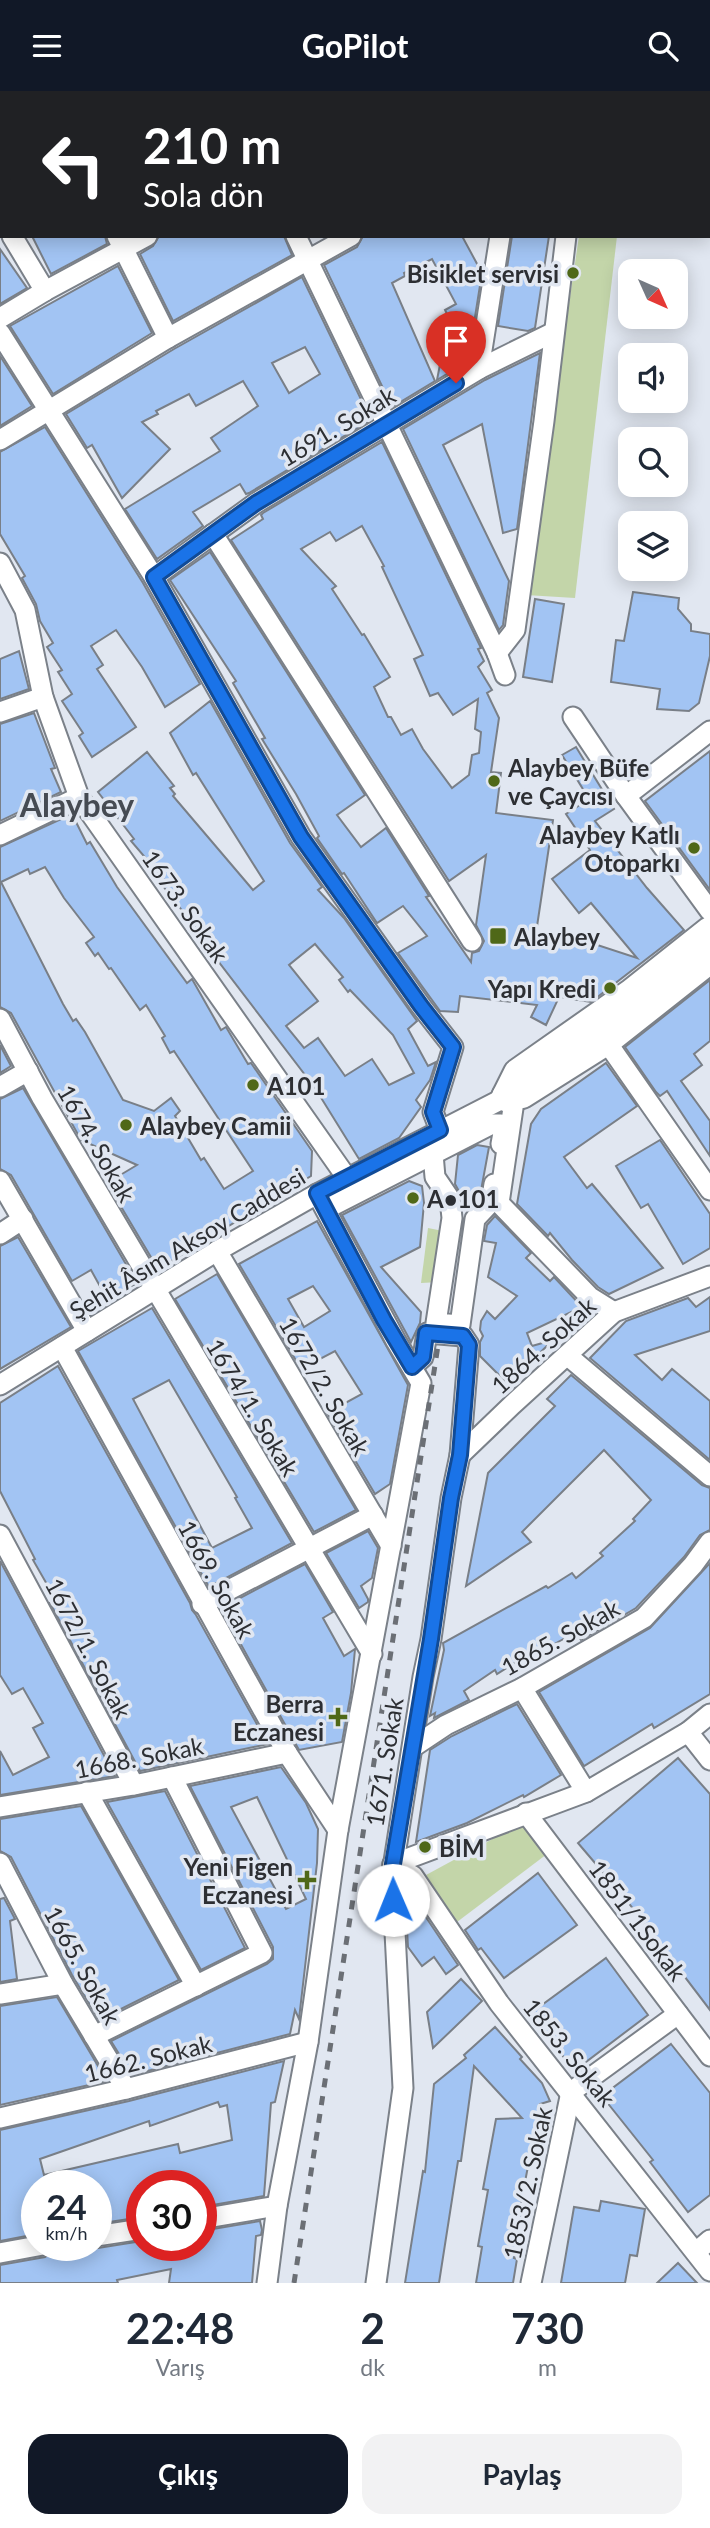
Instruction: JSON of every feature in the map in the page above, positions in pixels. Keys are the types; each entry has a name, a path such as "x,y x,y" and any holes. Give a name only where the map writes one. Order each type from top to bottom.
{"main road":[{"path":"506,1097 519,1073 632,993 710,931"},
{"path":"506,1097 522,1094 606,1041 710,960"}],"street":[{"path":"13,238 45,291"},
{"path":"0,318 120,242 139,238"},
{"path":"297,238 497,653 505,675"},
{"path":"0,440 169,338 348,238"},
{"path":"479,369 500,238"},
{"path":"497,653 515,630 565,238"},
{"path":"120,242 169,338"},
{"name":"1691. Sokak","path":"154,577 256,503 479,369 554,331"},
{"path":"0,333 154,577 301,837 453,1047 433,1112 440,1130"},
{"path":"214,534 472,941"},
{"name":"1673. Sokak","path":"2,571 25,610 43,697 79,797 347,1178"},
{"path":"0,712 43,697"},
{"path":"573,717 626,796 710,911"},
{"path":"626,796 710,731"},
{"path":"0,835 79,797"},
{"name":"1674. Sokak","path":"0,1019 154,1289"},
{"path":"606,1041 710,1190"},
{"path":"0,1087 28,1071"},
{"path":"506,1097 513,1108 499,1203 590,1297 614,1313"},
{"name":"Şehit Âsım Aksoy Caddesi","path":"0,1385 217,1251 321,1201 347,1178 506,1097"},
{"path":"412,1367 321,1201 433,1154 492,1124 501,1124 503,1133 491,1202 475,1219 460,1325 436,1323 452,1218 450,1199 435,1177 433,1154"},
{"path":"0,1181 87,1331"},
{"path":"0,1234 23,1219"},
{"name":"1672/2. Sokak","path":"217,1251 391,1546"},
{"name":"1864. Sokak","path":"460,1455 614,1313 710,1276"},
{"name":"1674/1. Sokak","path":"154,1289 372,1654"},
{"name":"1671. Sokak","path":"267,2283 277,2206 308,2042 338,1830 421,1383 412,1367 423,1357 426,1333 463,1336 469,1345 460,1455 393,1864 403,2088 376,2283"},
{"name":"1669. Sokak","path":"62,1347 202,1604 287,1753 338,1830"},
{"path":"568,1356 710,1476"},
{"path":"202,1604 373,1515"},
{"name":"1672/1. Sokak","path":"0,1535 134,1785"},
{"name":"1865. Sokak","path":"413,1747 446,1725 522,1688 644,1618 693,1565 710,1542"},
{"path":"522,1688 586,1793"},
{"path":"393,1864 586,1793 688,1732 710,1714"},
{"path":"688,1732 710,1760"},
{"name":"1668. Sokak","path":"0,1807 134,1785 287,1753"},
{"path":"94,2036 262,1953 172,1777"},
{"path":"88,1793 196,1986"},
{"name":"1851/1Sokak","path":"526,1813 710,2056"},
{"name":"1665. Sokak","path":"0,1864 63,1984 126,2089"},
{"name":"1853. Sokak","path":"393,1864 413,1876 499,2003 703,2246 710,2271"},
{"path":"0,1994 63,1984"},
{"path":"571,2092 678,2014"},
{"name":"1662. Sokak","path":"0,2118 308,2042"},
{"name":"1853/2. Sokak","path":"531,2283 571,2092"},
{"path":"217,2216 277,2206"},
{"path":"0,2253 21,2249"}],"green space":[{"path":"579,238 617,238 575,598 526,595"},
{"path":"428,1228 443,1231 440,1282 421,1283"},
{"path":"524,1822 547,1854 457,1922 426,1875"}],"building":[{"path":"33,238 106,238 107,244 51,274"},
{"path":"158,238 285,238 292,255 173,321 140,254 153,246"},
{"path":"362,238 463,238 482,273 468,361 437,380 449,318 445,310 456,304 432,259 404,273 405,276 392,283 435,381 392,407 324,265 357,247"},
{"path":"512,238 549,238 535,328 528,331 498,326"},
{"path":"0,249 27,288 0,304"},
{"path":"118,266 152,333 53,394 10,326"},
{"path":"302,277 371,420 249,493 246,494 240,484 193,512 203,526 157,559 125,509 220,451 211,438 258,406 243,381 196,406 189,394 156,411 158,414 142,422 170,449 122,498 92,445 87,448 66,414","holes":["305,347 320,374 289,393 272,363"]},
{"path":"540,353 517,529 503,533 482,424 443,445 509,581 503,625 499,630 403,429 485,380"},
{"path":"0,356 32,406 0,426"},
{"path":"45,427 143,583 200,684 165,707 116,630 91,646 103,665 97,669 136,727 92,757 79,736 83,733 62,701 72,694 58,672 62,670 47,647 53,643 40,621 36,604 22,578 25,576 0,534 0,452"},
{"path":"382,442 481,648 478,649 484,661 478,667 492,690 487,693 499,718 491,772 501,773 496,813 553,820 536,933 576,938 637,958 591,903 579,913 552,879 590,850 566,814 589,799 562,755 576,747 614,809 595,821 684,930 591,1002 559,997 546,1025 531,1017 537,1005 460,996 458,1012 440,1011 398,953 427,936 403,906 377,923 317,838 319,836 262,739 265,738 233,683 236,681 170,580 210,552 365,795 337,815 361,847 386,828 429,896 426,897 471,962 472,953 479,951 484,941 476,925 486,855 449,881 231,540 263,519 263,513","holes":["362,526 384,566 382,567 423,655 414,659 430,696 438,693 453,715 478,699 475,729 481,732 479,753 472,755 469,775 452,788 423,749 412,729 401,735 391,717 388,717 374,687 390,677 332,589 336,586 301,549 330,532 336,541"]},
{"path":"633,592 679,598 678,609 691,624 691,631 710,634 710,656 699,703 689,711 657,709 660,689 611,682 616,640 624,641"},
{"path":"535,599 564,604 552,682 523,677"},
{"path":"19,651 29,689 0,699 0,659"},
{"path":"210,701 290,843 322,887 318,890 344,918 417,1021 408,1029 428,1066 436,1062 430,1080 416,1100 421,1107 399,1138 359,1159 315,1088 199,936 201,935 163,886 167,883 131,841 134,839 98,792 147,752 174,786 170,788 175,794 173,796 253,890 264,881 196,773 193,775 170,733","holes":["315,944 343,977 339,980 348,992 350,990 393,1035 414,1073 389,1085 372,1059 345,1076 318,1038 304,1048 286,1026 318,1001 289,965"]},
{"path":"34,713 61,792 0,821 0,724"},
{"name":"Alaybey Katlı Otoparkı","path":"710,751 710,890 645,801"},
{"path":"72,814 87,844 90,842 117,887 187,983 192,979 221,1030 226,1027 248,1064 251,1063 312,1151 311,1176 158,1269 107,1183 137,1165 81,1140 11,1013 0,1007 0,847","holes":["45,867 64,898 94,937 86,943 95,956 98,953 109,969 111,968 140,1010 146,1005 165,1036 162,1038 170,1053 174,1051 253,1171 224,1189 204,1158 201,1160 175,1116 180,1111 171,1098 154,1111 123,1100 85,1032 76,1019 73,1021 63,1004 1,882 28,869 30,874"]},
{"path":"710,980 710,1041 694,1054 702,1065 681,1081 710,1121 710,1156 667,1091 660,1096 656,1092 625,1047"},
{"path":"0,1045 11,1066 0,1073"},
{"path":"606,1063 637,1106 564,1157 587,1188 592,1184 663,1268 609,1294 598,1287 550,1233 548,1236 517,1204 531,1124 541,1109"},
{"path":"23,1088 137,1283 107,1299 91,1270 72,1281 11,1175 0,1169 0,1099"},
{"path":"660,1140 710,1214 710,1248 683,1264 648,1204 641,1208 616,1166"},
{"path":"477,1145 489,1147 480,1196 461,1195 455,1184 458,1155"},
{"path":"409,1181 422,1186 424,1203 420,1247 381,1267 421,1312 420,1323 411,1342 342,1215"},
{"path":"495,1216 531,1253 526,1258 550,1281 554,1277 582,1307 527,1333 532,1346 553,1340 508,1384 480,1356 483,1336 480,1330 481,1321 487,1311 495,1319 517,1296 488,1277 496,1243 484,1241 487,1225"},
{"path":"317,1221 408,1385 390,1484 375,1494 327,1413 362,1394 335,1351 301,1369 239,1264","holes":["313,1286 330,1311 304,1327 288,1299"]},
{"path":"18,1237 71,1327 0,1369 0,1246"},
{"path":"217,1274 356,1510 314,1532 175,1299"},
{"path":"710,1297 710,1331 635,1355 662,1380 672,1369 710,1401 710,1460 590,1358 626,1321 688,1298 696,1307"},
{"path":"152,1308 292,1543 209,1587 78,1351","holes":["169,1380 237,1497 235,1498 252,1528 212,1548 133,1399"]},
{"path":"58,1366 268,1744 140,1771 50,1603 56,1600 33,1560 35,1559 0,1491 0,1403"},
{"path":"571,1375 702,1485 710,1488 710,1530 700,1535 684,1557 636,1608 581,1640 576,1632 549,1647 546,1643 497,1674 495,1670 464,1691 469,1700 434,1718 435,1713 430,1716 444,1650 443,1643 572,1573 576,1578 603,1556 600,1553 635,1521 633,1519 651,1500 604,1450 522,1532 531,1542 466,1586 488,1473 555,1406 547,1399"},
{"path":"368,1531 378,1548 372,1578 361,1586 368,1602 359,1608 326,1553"},
{"path":"0,1561 115,1776 0,1795 0,1751 13,1775 49,1757 33,1728 43,1723 23,1688 12,1694 0,1675"},
{"path":"710,1563 710,1694 654,1728 652,1724 584,1766 539,1692 650,1628"},
{"path":"305,1564 333,1612 323,1618 344,1656 355,1649 351,1693 342,1742 299,1750 221,1608"},
{"path":"517,1704 561,1775 524,1797 523,1795 467,1823 416,1842 430,1750"},
{"path":"678,1758 710,1794 710,2010 624,1897 578,1843"},
{"path":"281,1767 306,1803 318,1829 317,1863 299,2019 295,2010 290,2034 132,2075 111,2041 273,1959 273,1947 190,1786","holes":["257,1797 306,1899 286,1909 231,1807"]},
{"path":"165,1791 245,1948 201,1970 107,1802"},
{"path":"81,1806 179,1980 99,2020 72,1975 11,1857 0,1851 0,1819"},
{"path":"538,1873 577,1925 504,1978 481,1948 478,1950 465,1930"},
{"path":"405,1886 458,1965 446,1974 434,1957 422,1966 408,1947 407,1929 415,1923 406,1907"},
{"path":"4,1898 15,1919 10,1921 17,1979 0,1982 0,1899"},
{"path":"606,1958 648,2015 574,2071 531,2013"},
{"path":"461,1979 482,2001 433,2048 427,2012"},
{"path":"57,1997 107,2081 0,2105 0,2006"},
{"path":"495,2027 542,2083 550,2101 540,2104 519,2213 522,2213 514,2258 517,2259 513,2283 476,2283 482,2247 478,2246 488,2190 483,2189 496,2119 522,2118 474,2066 461,2161 458,2161 439,2283 405,2283 423,2171 425,2172 434,2084 466,2058 464,2055"},
{"path":"671,2044 710,2093 710,2195 688,2212 650,2162 653,2160 602,2096"},
{"path":"284,2061 275,2102 271,2103 264,2196 217,2204 217,2170 126,2170 126,2219 112,2222 112,2170 66,2170 178,2144 180,2153 232,2140 227,2105 220,2107 218,2102 150,2126 149,2121 40,2159 43,2170 21,2170 21,2237 0,2241 0,2130 129,2101"},
{"path":"601,2201 645,2209 637,2256 630,2255 625,2283 561,2283 574,2207 599,2211"},
{"path":"260,2221 262,2230 261,2235 256,2236 252,2283 169,2283 171,2269 117,2280 118,2283 0,2283 0,2265 22,2261 112,2261 112,2246 126,2244 126,2261 217,2261 217,2228"},
{"path":"678,2263 697,2283 657,2283"}],"railway":[{"path":"294,2283 439,1339"}],"place":[{"name":"Bisiklet servisi","path":"573,273"},
{"name":"Alaybey Büfe ve Çaycısı","path":"494,781"},
{"name":"Alaybey Katlı Otoparkı","path":"694,848"},
{"name":"Alaybey","path":"498,936"},
{"name":"Yapı Kredi","path":"610,988"},
{"name":"A101","path":"253,1085"},
{"name":"Alaybey Camii","path":"126,1125"},
{"name":"A•101","path":"413,1198"},
{"name":"Berra Eczanesi","path":"338,1717"},
{"name":"BİM","path":"425,1847"},
{"name":"Yeni Figen Eczanesi","path":"307,1880"}],"district":[{"name":"Alaybey","path":"77,804"}],"route":[{"path":"393,1900 393,1864 460,1455 469,1345 463,1336 426,1333 423,1357 412,1367 317,1193 440,1130 433,1112 453,1047 301,837 154,577 256,503 456,383"}]}
